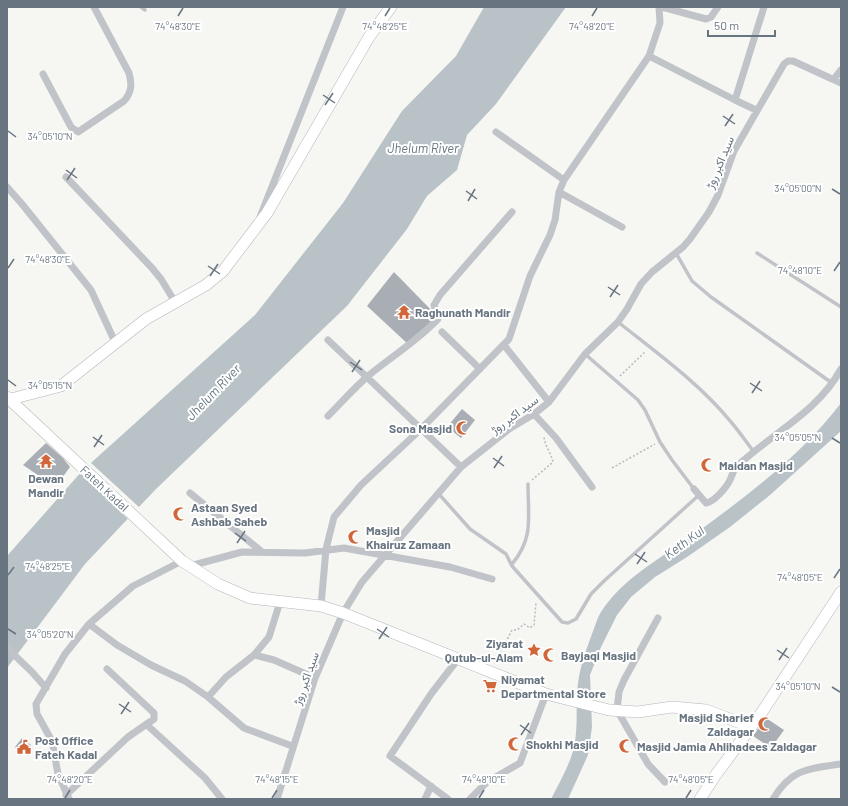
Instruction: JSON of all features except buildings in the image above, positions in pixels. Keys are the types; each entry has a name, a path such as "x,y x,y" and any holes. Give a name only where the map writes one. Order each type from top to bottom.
{"street":[{"path":"43,74 71,128 78,132 129,96 131,82 129,73 94,7"},
{"path":"255,228 343,7"},
{"path":"8,399 61,386 146,318 215,279 267,213 369,37 391,7"},
{"path":"321,606 326,549 331,526 340,508 361,485 421,429 504,345 515,325 530,276 550,235 555,220 559,192 564,180 649,56 660,23 659,7"},
{"path":"662,7 706,19 711,17 718,7"},
{"path":"735,100 764,7"},
{"path":"649,56 756,110"},
{"name":"سید اکبر روڑ","path":"277,799 284,781 292,746 315,678 343,613 362,582 461,467 510,429 534,414 549,402 585,354 618,322 641,284 652,272 676,253 690,239 709,212 718,195 734,151 781,67 788,61 793,61 834,79"},
{"path":"841,70 834,79 841,83"},
{"path":"496,132 564,180"},
{"path":"66,177 152,268 161,279 175,302"},
{"path":"7,187 91,290 116,342"},
{"path":"559,192 622,227"},
{"path":"328,416 367,377 420,336 438,319 434,305 440,295 512,212"},
{"path":"442,332 480,369"},
{"path":"328,340 461,467"},
{"path":"504,345 549,402"},
{"path":"697,492 706,503 710,501 726,486 735,469 808,409 833,384 841,369"},
{"name":"Fateh Kadal","path":"8,399 64,449 186,564 218,584 250,598 321,606 343,613 551,695 600,708 617,710 638,712 672,707 706,710 752,727"},
{"path":"534,414 556,438 592,487"},
{"path":"190,494 261,551"},
{"path":"108,670 154,713 154,719 128,737 67,797 57,768 52,741 35,709 36,704 75,639 89,624 133,586 186,564 242,552 261,551 305,553 326,549 344,548 450,567 492,579"},
{"path":"700,799 714,776 752,727 841,592"},
{"path":"208,697 226,677 254,655 269,637 280,602"},
{"path":"658,618 624,680 619,692 617,710 648,764 665,782"},
{"path":"89,624 117,645 185,681 208,697 244,728 292,746"},
{"path":"7,648 46,688"},
{"path":"254,655 274,660 315,678"},
{"path":"448,799 390,756 431,694 458,659"},
{"path":"470,799 487,782 520,764 551,695"},
{"path":"146,725 205,778 222,799"},
{"path":"773,799 783,785 795,774 812,768 841,764"},
{"path":"425,799 431,786"}],"lane":[{"path":"141,7 145,10"},
{"path":"676,253 692,281 711,297 833,384"},
{"path":"758,253 841,307"},
{"path":"618,322 650,347 701,391 731,421 754,452"},
{"path":"438,493 470,529 506,554 537,596 554,611 562,622 568,623 574,621 591,594 697,492 660,442 645,410 638,400 585,354"},
{"path":"512,564 521,554 526,542 529,527 528,484"}],"path":[{"path":"616,380 650,347"},
{"path":"528,484 535,476 553,462 552,455 544,442 544,432"},
{"path":"612,468 660,442"},
{"path":"490,672 512,630 518,630 524,624 530,628 534,625 537,596"}],"water":[{"name":"Jhelum River","path":"484,7 566,7 496,104 467,135 457,170 427,196 407,229 347,306 156,489 85,564 7,668 7,556 82,471 255,315 343,203 402,111 456,56"},
{"name":"Keth Kul","path":"841,403 841,431 770,495 730,527 655,577 631,597 617,615 601,647 590,675 592,727 588,755 568,799 551,799 567,767 574,747 579,676 582,663 601,612 619,589 642,570 691,537 731,507 790,459 825,423"}],"pier":[{"path":"90,462 140,508 129,520 79,472"}],"place":[{"name":"Raghunath Mandir","path":"404,312"},
{"name":"Sona Masjid","path":"463,428"},
{"name":"Dewan Mandir","path":"46,461"},
{"name":"Maidan Masjid","path":"708,465"},
{"name":"Astaan Syed Ashbab Saheb","path":"180,514"},
{"name":"Masjid Khairuz Zamaan","path":"355,537"},
{"name":"Ziyarat Qutub-ul-Alam","path":"534,650"},
{"name":"Bayjaqi Masjid","path":"550,655"},
{"name":"Niyamat Departmental Store","path":"490,686"},
{"name":"Masjid Sharief Zaldagar","path":"765,724"},
{"name":"Shokhi Masjid","path":"515,744"},
{"name":"Masjid Jamia Ahlihadees Zaldagar","path":"626,746"},
{"name":"Post Office Fateh Kadal","path":"24,747"}]}
